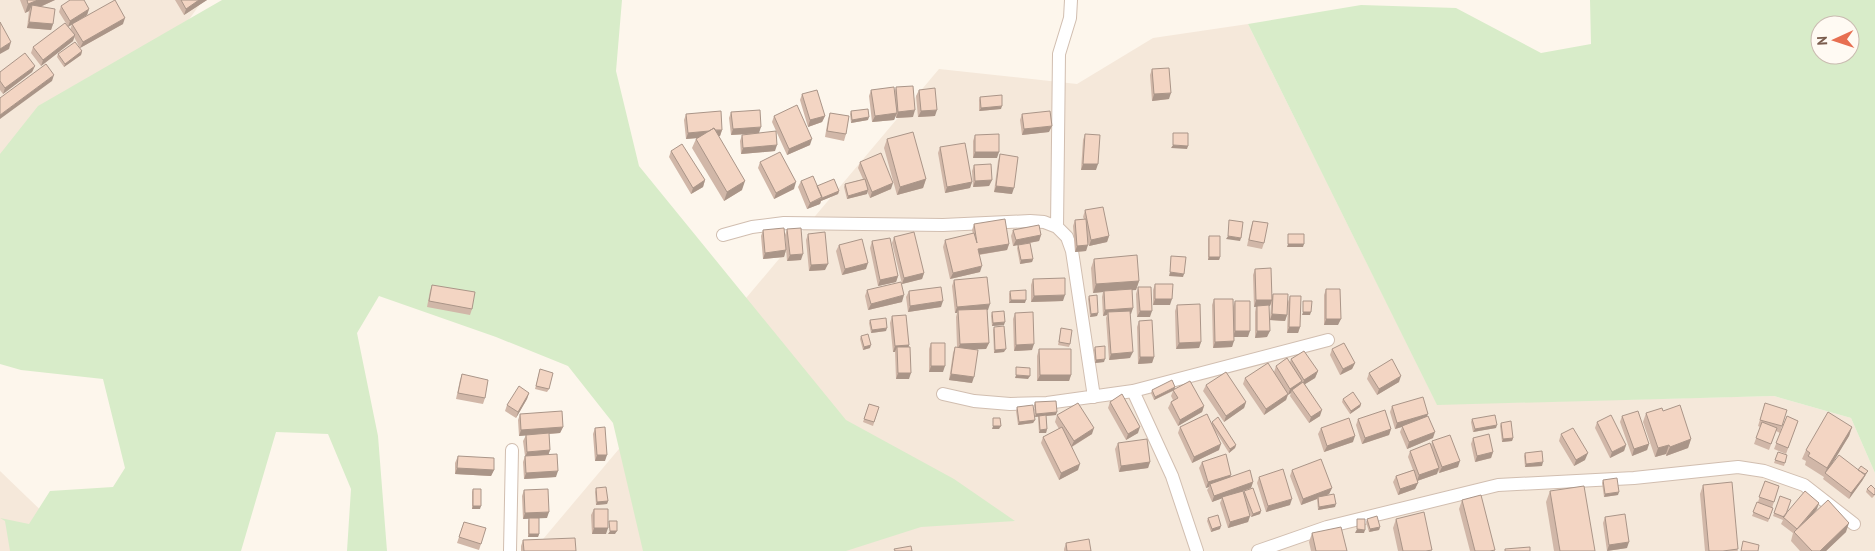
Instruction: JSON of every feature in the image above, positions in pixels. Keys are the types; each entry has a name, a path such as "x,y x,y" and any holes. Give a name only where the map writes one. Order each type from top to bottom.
{"street":[{"path":"1057,228 1059,54 1070,18 1071,0"},
{"path":"724,235 752,227 784,224 943,225 1044,222 1057,228 1067,237 1072,250 1094,397"},
{"path":"943,394 974,401 1010,404 1046,403 1094,397 1133,391 1328,340"},
{"path":"1133,391 1172,476 1197,551"},
{"path":"510,551 512,450"},
{"path":"1258,551 1327,527 1498,485 1634,478 1738,467 1764,471 1804,485 1854,524"}],"shaded area":[{"path":"0,0 203,0 0,282"},
{"path":"1248,24 1437,404 1774,396 1851,418 1875,473 1875,551 533,551 939,69 1077,84 1153,38"},
{"path":"0,471 83,551 0,551"}],"green space":[{"path":"222,0 622,0 616,71 639,166 846,420 954,479 1015,521 921,527 846,551 643,551 613,423 568,366 496,337 379,296 357,333 378,436 387,551 347,551 351,489 328,434 276,432 241,551 10,551 5,521 0,518 29,524 50,491 113,487 125,468 103,379 21,370 0,364 0,154 38,106"},
{"path":"1590,0 1875,0 1875,473 1851,418 1774,396 1437,405 1248,24 1361,5 1456,8 1541,53 1591,44"}],"building":[{"path":"27,0 38,0 28,4"},
{"path":"70,0 84,0 89,9 70,21 61,6"},
{"path":"115,0 125,18 83,42 72,24"},
{"path":"181,0 199,0 186,9"},
{"path":"32,5 55,9 53,24 29,22"},
{"path":"0,22 11,42 0,49"},
{"path":"65,23 75,35 43,60 33,47"},
{"path":"75,42 82,51 65,64 58,54"},
{"path":"25,53 35,66 5,88 0,81 0,72"},
{"path":"46,64 54,75 0,115 0,98"},
{"path":"1169,68 1171,93 1154,94 1152,69"},
{"path":"913,86 915,110 898,112 896,87"},
{"path":"894,87 897,113 875,116 871,90"},
{"path":"935,88 937,110 921,111 919,90"},
{"path":"817,90 825,116 810,120 802,94"},
{"path":"1002,95 1002,106 981,108 980,97"},
{"path":"797,105 812,139 789,149 774,116"},
{"path":"868,109 869,117 852,120 851,111"},
{"path":"760,110 761,127 733,129 731,112"},
{"path":"721,111 722,130 715,130 714,128 709,131 688,133 686,114"},
{"path":"1050,111 1052,126 1024,129 1022,114"},
{"path":"830,113 849,116 846,134 827,131"},
{"path":"714,128 745,181 727,192 696,139"},
{"path":"776,131 777,145 743,148 742,135"},
{"path":"913,132 926,179 900,187 887,139"},
{"path":"1173,133 1188,133 1188,146 1173,145"},
{"path":"999,134 999,152 975,152 975,135"},
{"path":"1085,134 1100,135 1098,164 1083,164"},
{"path":"965,143 972,182 947,187 940,147"},
{"path":"682,144 705,180 693,188 671,151"},
{"path":"780,152 796,182 776,193 760,162"},
{"path":"881,153 893,183 872,192 860,162"},
{"path":"1000,154 1018,157 1014,188 996,186"},
{"path":"991,164 992,180 975,181 974,165"},
{"path":"813,176 822,197 810,203 801,181"},
{"path":"834,179 839,191 822,198 817,186"},
{"path":"865,179 868,190 848,196 845,184"},
{"path":"1103,207 1109,236 1091,240 1085,210"},
{"path":"1005,219 1009,244 978,249 982,266 953,273 945,240 974,233 977,243 974,224"},
{"path":"1086,219 1088,245 1077,246 1075,220"},
{"path":"1229,220 1243,222 1241,238 1228,236"},
{"path":"1253,221 1268,223 1264,243 1249,240"},
{"path":"1039,225 1041,235 1016,240 1013,230"},
{"path":"784,228 786,250 765,253 763,230"},
{"path":"801,228 803,254 790,255 787,229"},
{"path":"825,232 828,264 811,265 808,234"},
{"path":"914,232 924,273 904,278 894,237"},
{"path":"1288,234 1304,234 1304,244 1288,244"},
{"path":"1209,236 1220,236 1220,257 1209,257"},
{"path":"890,238 898,276 880,280 872,241"},
{"path":"862,239 868,263 845,269 839,245"},
{"path":"1030,243 1033,259 1021,260 1018,245"},
{"path":"1137,255 1139,281 1096,284 1094,259"},
{"path":"1171,256 1186,257 1184,274 1170,272"},
{"path":"1271,268 1272,300 1256,300 1255,269"},
{"path":"987,277 990,304 957,307 954,280"},
{"path":"1065,278 1065,295 1034,296 1033,279"},
{"path":"901,282 904,295 871,304 867,290"},
{"path":"1155,284 1173,284 1172,299 1155,299"},
{"path":"432,285 475,292 472,309 429,301"},
{"path":"941,287 943,301 910,306 909,291"},
{"path":"1138,287 1151,287 1152,311 1140,311"},
{"path":"1132,289 1133,308 1105,310 1104,291"},
{"path":"1326,289 1340,289 1341,319 1326,319"},
{"path":"1026,290 1026,300 1011,300 1010,291"},
{"path":"1273,294 1288,294 1287,315 1272,314"},
{"path":"1097,295 1098,313 1091,314 1089,296"},
{"path":"1290,296 1301,296 1300,327 1289,327"},
{"path":"1214,299 1233,299 1234,341 1215,342"},
{"path":"1235,301 1250,301 1250,331 1235,331"},
{"path":"1303,301 1312,301 1311,312 1303,312"},
{"path":"1200,304 1201,342 1179,343 1177,305"},
{"path":"1269,305 1270,331 1257,331 1257,306"},
{"path":"987,309 989,343 960,344 958,310"},
{"path":"1004,311 1005,322 993,323 992,312"},
{"path":"1130,311 1133,352 1111,354 1108,312"},
{"path":"1033,312 1034,344 1016,345 1015,313"},
{"path":"906,315 909,345 895,346 892,316"},
{"path":"886,318 887,328 872,330 870,320"},
{"path":"1152,320 1154,357 1140,357 1139,321"},
{"path":"1004,326 1006,349 995,350 994,327"},
{"path":"1061,328 1072,330 1070,344 1059,342"},
{"path":"868,334 871,345 864,347 861,336"},
{"path":"931,343 945,343 945,366 931,366"},
{"path":"1344,343 1355,363 1343,369 1332,349"},
{"path":"1105,346 1105,359 1096,360 1095,347"},
{"path":"897,347 910,347 911,373 898,373"},
{"path":"955,347 978,350 974,377 951,374"},
{"path":"1039,349 1071,349 1071,375 1040,375"},
{"path":"1304,351 1318,371 1304,380 1291,359"},
{"path":"1287,358 1302,381 1290,389 1276,366"},
{"path":"1392,359 1401,376 1379,389 1369,373"},
{"path":"1268,363 1288,394 1266,409 1245,378"},
{"path":"1016,367 1030,368 1030,376 1016,375"},
{"path":"540,369 553,373 549,389 536,386"},
{"path":"1226,372 1246,402 1226,416 1206,385"},
{"path":"462,374 488,380 485,398 458,393"},
{"path":"1172,380 1175,387 1155,397 1152,390"},
{"path":"1190,381 1204,406 1180,420 1171,402 1178,398 1173,390"},
{"path":"1303,382 1322,410 1311,417 1292,390"},
{"path":"519,386 529,393 518,412 507,405"},
{"path":"1353,392 1361,404 1351,411 1343,399"},
{"path":"1122,394 1140,427 1128,434 1110,402"},
{"path":"1423,397 1428,414 1397,423 1392,406"},
{"path":"1056,401 1057,412 1036,414 1035,402"},
{"path":"1078,403 1094,428 1074,441 1057,415"},
{"path":"1765,403 1787,410 1782,426 1760,420"},
{"path":"869,404 879,407 874,422 864,419"},
{"path":"1033,405 1035,420 1019,422 1017,407"},
{"path":"1680,405 1691,439 1670,447 1669,445 1658,448 1646,413 1662,408 1663,411"},
{"path":"1385,410 1391,429 1365,438 1358,419"},
{"path":"562,411 563,427 521,430 520,414"},
{"path":"1638,411 1649,444 1634,449 1622,416"},
{"path":"1828,412 1852,427 1827,468 1808,456 1810,453 1806,450"},
{"path":"1207,414 1221,444 1194,457 1180,427"},
{"path":"1046,415 1047,429 1040,430 1039,416"},
{"path":"1495,415 1497,425 1475,429 1472,419"},
{"path":"1611,415 1626,445 1612,452 1597,422"},
{"path":"1428,416 1435,432 1409,442 1402,426"},
{"path":"1787,416 1798,421 1788,448 1776,443"},
{"path":"1218,417 1236,445 1230,449 1212,422"},
{"path":"993,418 1000,418 1001,426 993,426"},
{"path":"1349,418 1355,436 1327,446 1321,428"},
{"path":"1511,421 1513,438 1503,439 1501,423"},
{"path":"1762,422 1777,428 1771,444 1756,438"},
{"path":"605,427 607,455 597,455 595,428"},
{"path":"1062,427 1080,464 1061,473 1043,437"},
{"path":"1573,428 1588,453 1576,460 1561,434"},
{"path":"549,433 550,450 527,452 526,435"},
{"path":"1489,434 1493,452 1477,456 1473,438"},
{"path":"1450,435 1460,461 1442,467 1432,441"},
{"path":"1147,439 1150,462 1121,466 1118,443"},
{"path":"1430,443 1439,468 1419,475 1410,451"},
{"path":"1542,451 1543,462 1526,464 1525,453"},
{"path":"1778,452 1787,455 1785,463 1775,460"},
{"path":"557,454 558,471 526,473 525,456"},
{"path":"1226,454 1231,475 1208,482 1202,462"},
{"path":"1839,455 1865,475 1851,493 1825,473"},
{"path":"458,456 494,458 494,470 457,468"},
{"path":"1321,459 1332,488 1303,499 1292,470"},
{"path":"1861,466 1868,471 1865,474 1858,470"},
{"path":"1283,469 1292,499 1268,506 1259,477"},
{"path":"1250,470 1253,482 1214,496 1210,484"},
{"path":"1414,470 1418,483 1400,489 1396,476"},
{"path":"1617,478 1619,492 1605,494 1603,480"},
{"path":"1765,481 1779,486 1774,502 1759,497"},
{"path":"1732,482 1738,549 1709,551 1703,485"},
{"path":"1871,485 1875,489 1874,495 1867,489"},
{"path":"1584,486 1595,551 1560,551 1550,491"},
{"path":"606,487 608,501 597,502 596,488"},
{"path":"1253,488 1261,511 1253,514 1244,491"},
{"path":"473,489 481,489 481,506 473,506"},
{"path":"548,489 549,512 525,513 524,490"},
{"path":"1243,491 1250,516 1230,522 1222,497"},
{"path":"1805,491 1819,503 1797,529 1783,517"},
{"path":"1334,494 1336,504 1319,507 1318,497"},
{"path":"1481,495 1495,550 1475,551 1462,500"},
{"path":"1780,496 1791,500 1784,517 1774,513"},
{"path":"1828,500 1849,523 1820,551 1812,551 1794,532"},
{"path":"1757,502 1773,508 1769,519 1753,512"},
{"path":"594,509 608,509 608,528 594,528"},
{"path":"1424,512 1432,550 1403,551 1396,519"},
{"path":"1625,514 1629,542 1609,545 1605,517"},
{"path":"1218,515 1221,526 1212,529 1208,518"},
{"path":"1377,516 1380,527 1370,529 1367,519"},
{"path":"529,518 539,518 539,534 529,534"},
{"path":"1357,519 1365,519 1365,530 1357,529"},
{"path":"609,521 617,521 617,531 610,531"},
{"path":"464,522 486,528 481,544 459,537"},
{"path":"1341,527 1347,551 1316,551 1312,533"},
{"path":"575,538 576,551 524,551 523,540"},
{"path":"1089,539 1091,551 1067,551 1066,543"},
{"path":"1743,541 1759,545 1758,551 1741,551"},
{"path":"911,546 912,551 895,551 894,549"},
{"path":"1530,547 1530,551 1505,551 1505,549"}]}
